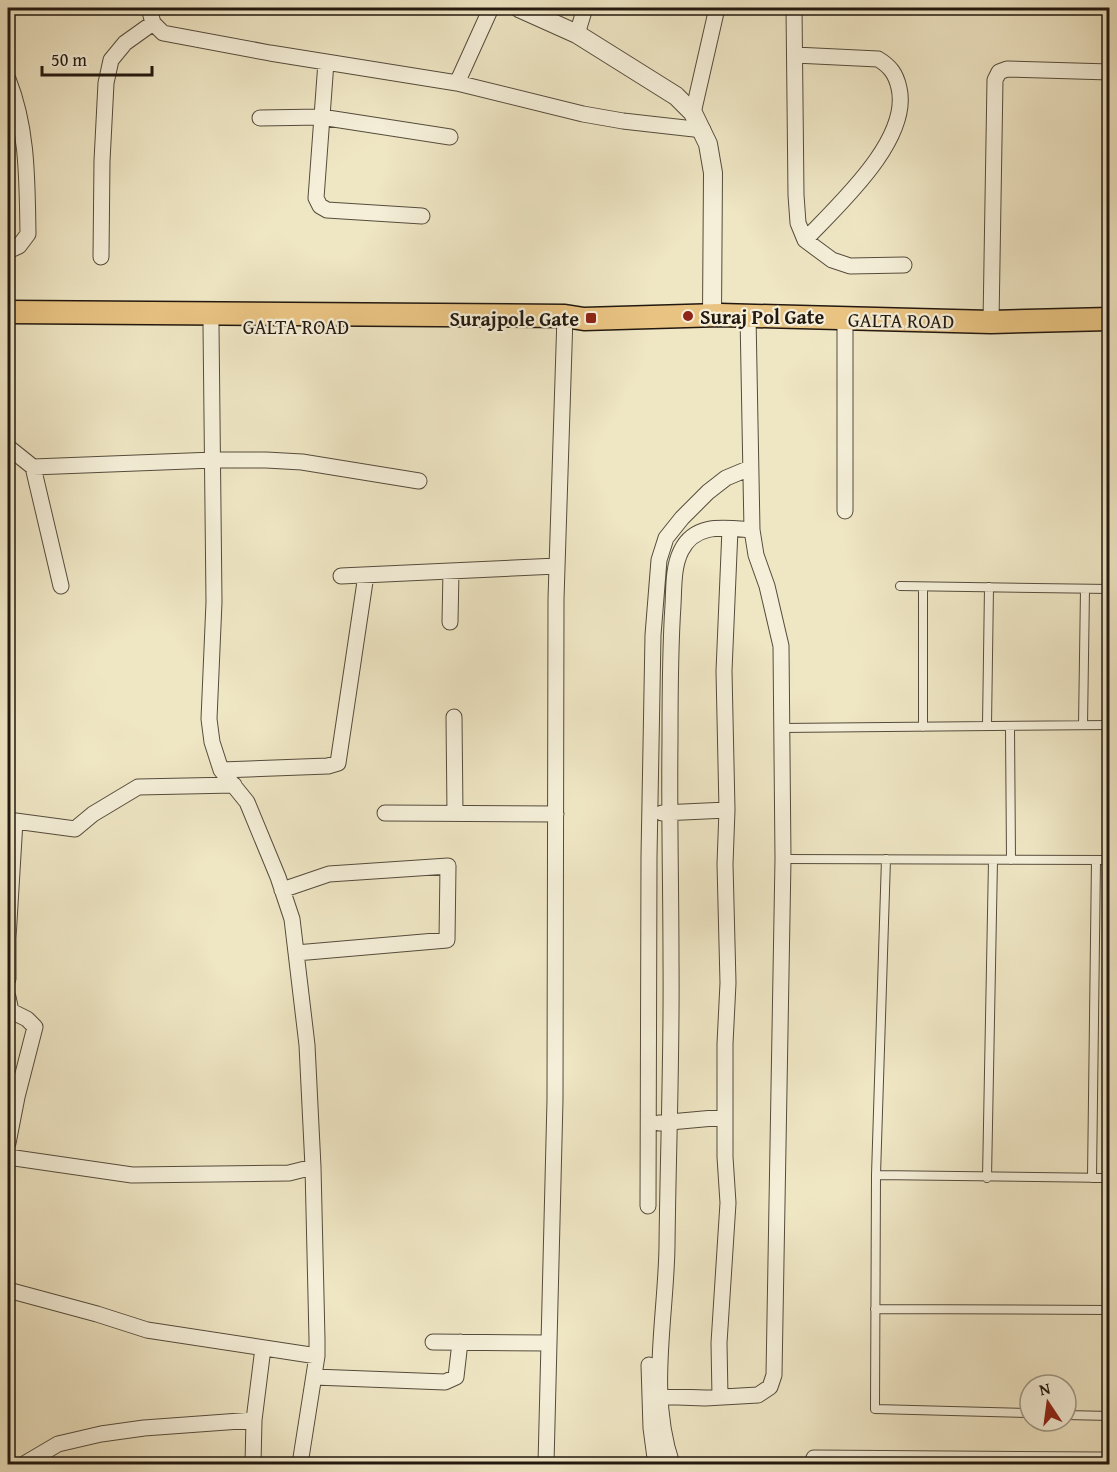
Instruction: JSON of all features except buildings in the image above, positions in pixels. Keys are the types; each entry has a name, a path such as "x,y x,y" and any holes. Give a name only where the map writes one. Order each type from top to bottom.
{"main road":[{"path":"8,312 571,321"},
{"name":"GALTA ROAD","path":"8,327 571,321 712,315 991,322 1110,319"},
{"path":"1023,322 1057,329 1110,329"}],"street":[{"path":"149,8 153,23 163,33 457,83 583,114 703,130"},
{"path":"457,83 491,8"},
{"path":"519,8 577,34 676,96 693,113 708,144 713,173 712,315"},
{"path":"577,34 585,8"},
{"path":"693,113 717,8"},
{"path":"794,8 796,195 798,223 805,240 832,260 850,266 904,265"},
{"path":"101,257 102,161 106,83 111,60 125,43 153,23"},
{"path":"795,55 878,59 887,64 893,72 900,92 900,110 896,126 882,150 861,181 805,240"},
{"path":"326,62 316,198 320,206 327,210 422,216"},
{"path":"991,322 994,80 999,72 1007,69 1110,72"},
{"path":"8,79 23,127 28,234 19,246 8,251"},
{"path":"260,118 321,117 450,137"},
{"path":"654,1396 758,1395 770,1387 774,1375 783,859 781,646 767,586 756,555 752,530 748,316"},
{"path":"845,318 845,510"},
{"path":"546,1464 555,1100 557,566 571,321"},
{"path":"211,325 214,602 209,719 212,742 221,770 247,802 292,919 307,1045 313,1167 317,1356 300,1464"},
{"path":"8,447 33,467 61,586"},
{"path":"33,467 213,460 302,462 419,481"},
{"path":"662,634 678,558 688,539 690,525 717,485 726,478 750,468"},
{"path":"655,1458 651,1428 667,1278 658,1123 662,634 659,560 666,538 690,525 752,530"},
{"path":"720,1397 719,1343 728,1203 725,1156 725,1044 728,983 725,864 728,810 724,671 730,529"},
{"path":"341,576 557,566"},
{"path":"450,622 451,571"},
{"path":"221,770 328,766 338,763 366,575"},
{"path":"454,717 455,813"},
{"path":"8,979 11,821 75,829 93,814 138,788 234,786"},
{"path":"660,814 728,810"},
{"path":"385,813 556,814"},
{"path":"648,1206 658,1123 660,814"},
{"path":"282,890 329,874 448,866 447,940 296,953"},
{"path":"8,997 12,1011 27,1019 35,1027 8,1143"},
{"path":"658,1123 725,1117"},
{"path":"8,1157 132,1175 289,1173 313,1167"},
{"path":"8,1290 147,1330 317,1356"},
{"path":"433,1342 548,1343"},
{"path":"314,1377 445,1382 456,1377 460,1342"},
{"path":"253,1464 254,1420 263,1348"},
{"path":"649,1365 664,1442 672,1464"},
{"path":"24,1464 58,1444 101,1434 144,1428 254,1420"},
{"path":"811,1464 814,1458 887,1462 1101,1460 1101,1464"}],"lane":[{"path":"900,586 1110,589"},
{"path":"923,587 923,727"},
{"path":"987,725 989,587"},
{"path":"1083,725 1085,589"},
{"path":"782,728 1110,725"},
{"path":"1010,727 1011,860"},
{"path":"783,859 1110,860"},
{"path":"886,859 876,1175 875,1408 1018,1413"},
{"path":"987,1178 993,860"},
{"path":"1092,1178 1096,860"},
{"path":"876,1175 1110,1178"},
{"path":"875,1308 1110,1310"},
{"path":"1078,1415 1110,1416"}],"place":[{"name":"Suraj Pol Gate","path":"688,316"},
{"name":"Surajpole Gate","path":"591,318"}]}
